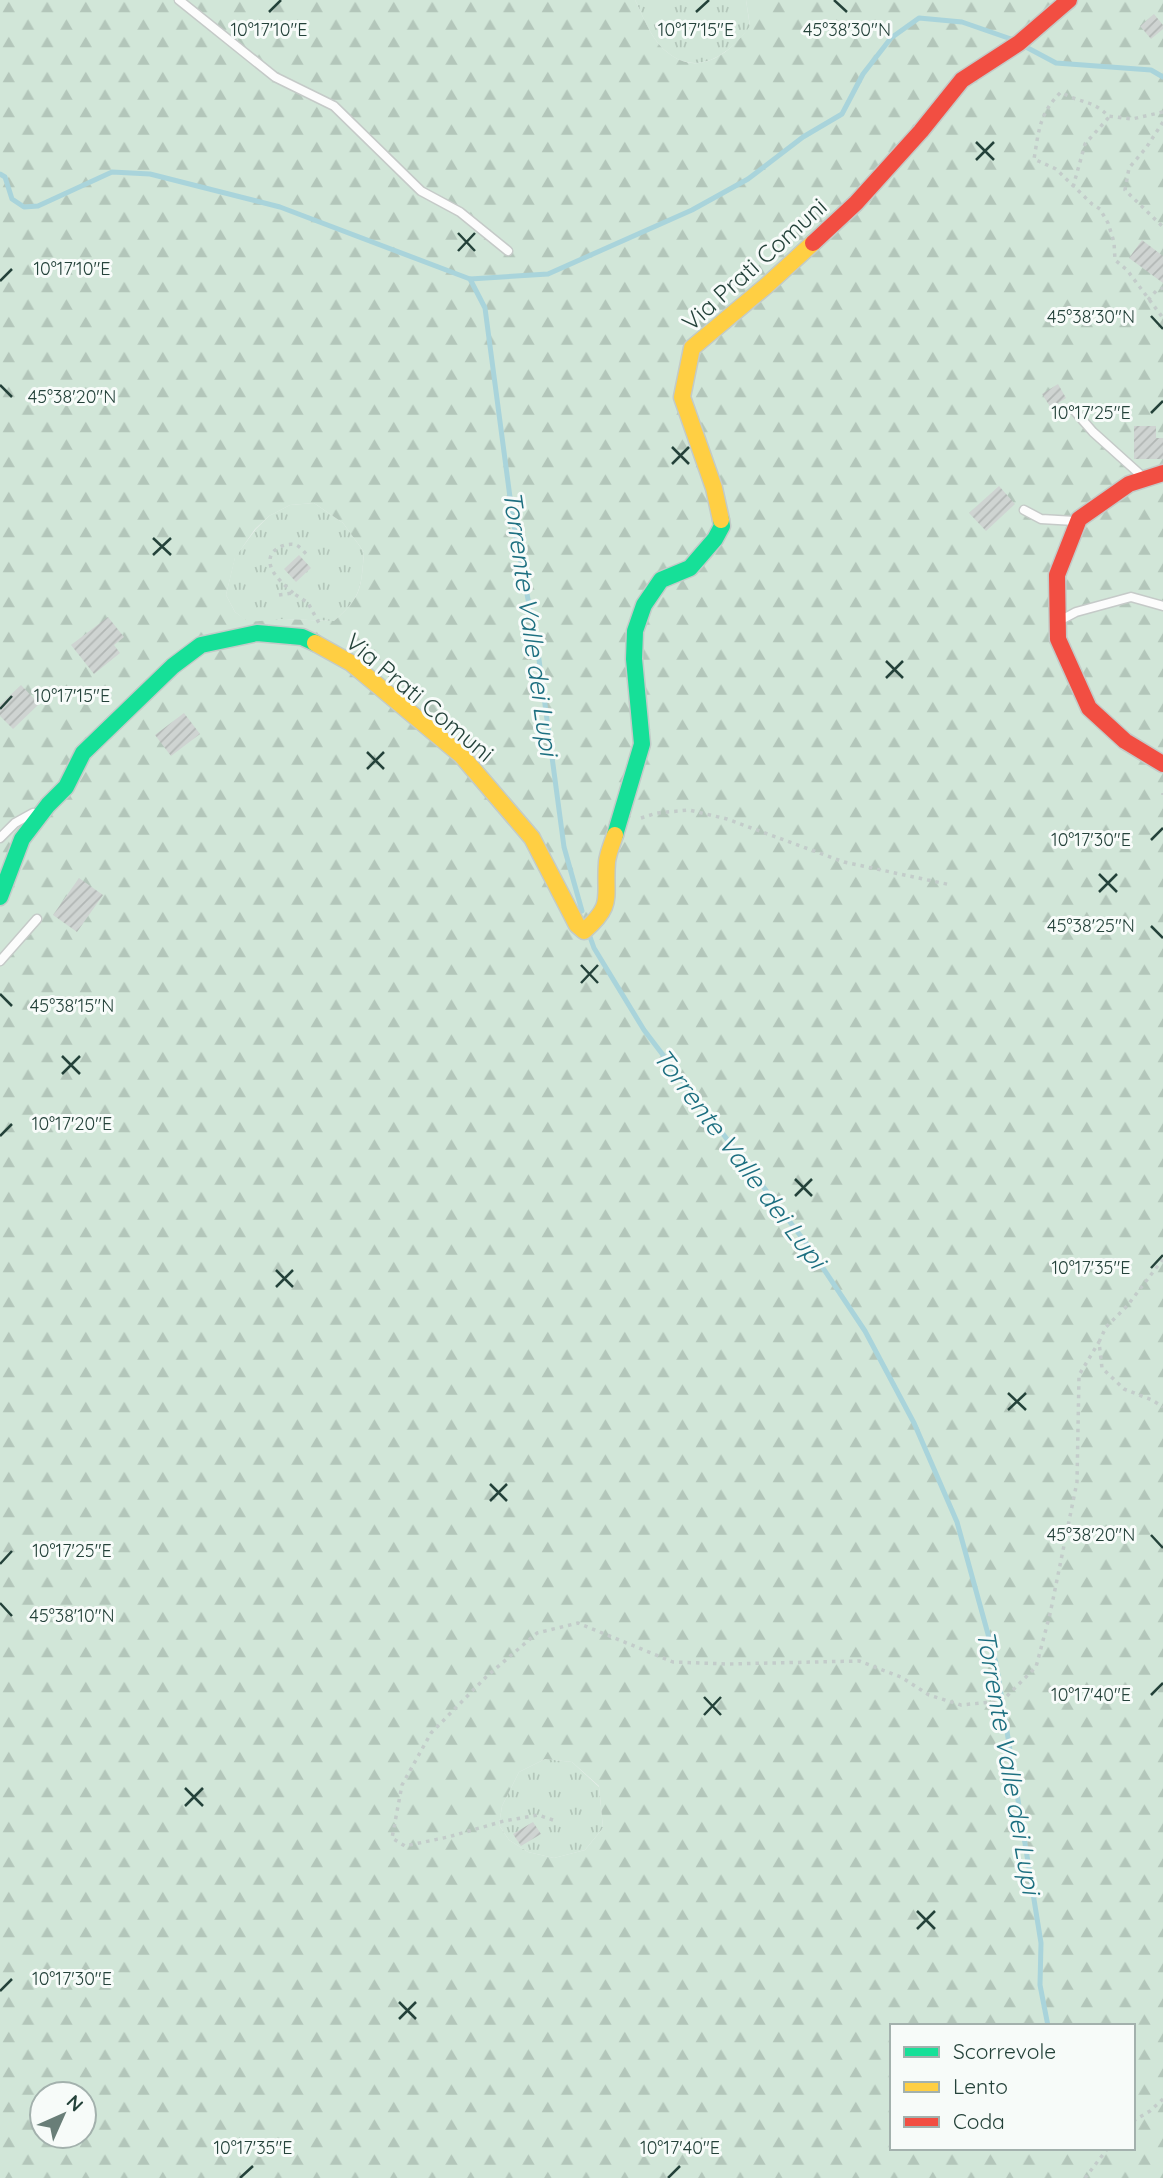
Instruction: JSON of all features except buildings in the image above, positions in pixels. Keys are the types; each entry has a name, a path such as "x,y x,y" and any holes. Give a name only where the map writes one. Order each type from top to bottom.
{"street":[{"name":"Via Prati Comuni","path":"0,897 22,839 48,805 66,787 83,753 155,682 201,645 257,633 302,637 331,650 351,663 461,755 532,838 577,925 584,931 598,919 607,904 607,860 642,744 634,659 635,631 644,605 661,580 690,568 722,526 714,488 682,397 692,348 766,286 856,202 921,131 962,80 1019,43 1069,0"},
{"path":"1163,473 1129,484 1078,521 1057,575 1058,639 1089,708 1125,741 1163,764"}],"lane":[{"path":"178,0 275,78 334,106 421,191 460,212 508,251"},
{"path":"1073,409 1102,441 1145,478"},
{"path":"1024,510 1041,519 1078,521"},
{"path":"1058,622 1076,612 1132,597 1163,606"},
{"path":"0,838 15,823 48,805"},
{"path":"0,961 37,919"}],"path":[{"path":"1163,112 1132,119 1111,116 1099,106 1073,99 1061,92 1041,118 1034,159 1056,169 1100,209 1114,243 1115,260 1127,270 1163,318"},
{"path":"1073,187 1085,144 1111,116"},
{"path":"1163,122 1129,168 1125,190 1163,227"},
{"path":"1148,300 1163,288"},
{"path":"309,557 293,544 284,545 274,551 270,560 273,571 293,593 308,603 331,650"},
{"path":"279,595 293,593"},
{"path":"618,819 689,810 727,819 844,862 950,885"},
{"path":"553,1820 538,1815 405,1846 392,1838 402,1785 431,1733 487,1676 537,1633 579,1623 673,1662 752,1664 859,1661 901,1677 929,1695 961,1705 1002,1701 1035,1667 1039,1654 1077,1482 1079,1375 1106,1327 1127,1306 1163,1259"},
{"path":"1099,1342 1102,1368 1124,1389 1163,1407"},
{"path":"1135,2120 1163,2099"},
{"path":"1085,2178 1106,2150"}],"green space":[{"path":"0,0 635,0 648,28 667,52 690,63 702,63 733,46 750,26 746,0 1163,0 1163,2178 0,2178","holes":["314,503 343,523 364,552 362,575 355,598 334,621 284,619 249,622 235,612 226,595 235,558 255,529 269,516 290,505","545,1759 572,1762 599,1786 603,1828 585,1850 554,1858 528,1852 509,1840 499,1825 502,1806 519,1772"]},
{"path":"635,0 746,0 750,27 733,46 713,59 690,63 662,47 648,28"},
{"path":"314,503 343,523 364,552 361,583 355,598 334,621 284,619 249,623 235,612 226,595 235,557 269,516 290,505"},
{"path":"545,1759 572,1762 599,1787 603,1828 585,1850 554,1858 528,1852 509,1840 499,1825 502,1806 519,1772"}],"waterway":[{"path":"0,174 5,177 12,199 24,207 38,206 112,172 150,174 280,207 470,279 548,274 692,210 748,179 803,137 842,114 863,74 891,38 919,18 962,22 1011,39"},
{"path":"1026,47 1056,63 1151,70 1163,77"},
{"name":"Torrente Valle dei Lupi","path":"470,279 485,308 513,520 538,652 564,847 582,911"},
{"name":"Torrente Valle dei Lupi","path":"589,934 594,948 644,1030 809,1247 865,1331 914,1423 957,1522 996,1663 1041,1943 1040,1985 1048,2024"}],"traffic: fast":[{"path":"615,835 642,744 634,659 635,631 644,605 661,580 690,568 715,539 722,526 721,520"},
{"path":"0,897 22,839 48,805 66,787 83,753 173,666 201,645 257,633 302,637 315,643"}],"traffic: slow":[{"path":"721,520 714,488 682,397 692,348 813,243"},
{"path":"315,643 351,663 461,755 532,838 577,925 584,931 604,907 608,859 615,835"}],"traffic: jam":[{"path":"813,243 856,203 921,131 962,80 1019,43 1069,0"},
{"path":"1163,473 1129,484 1079,519 1057,575 1058,639 1089,708 1125,741 1163,764"}]}
